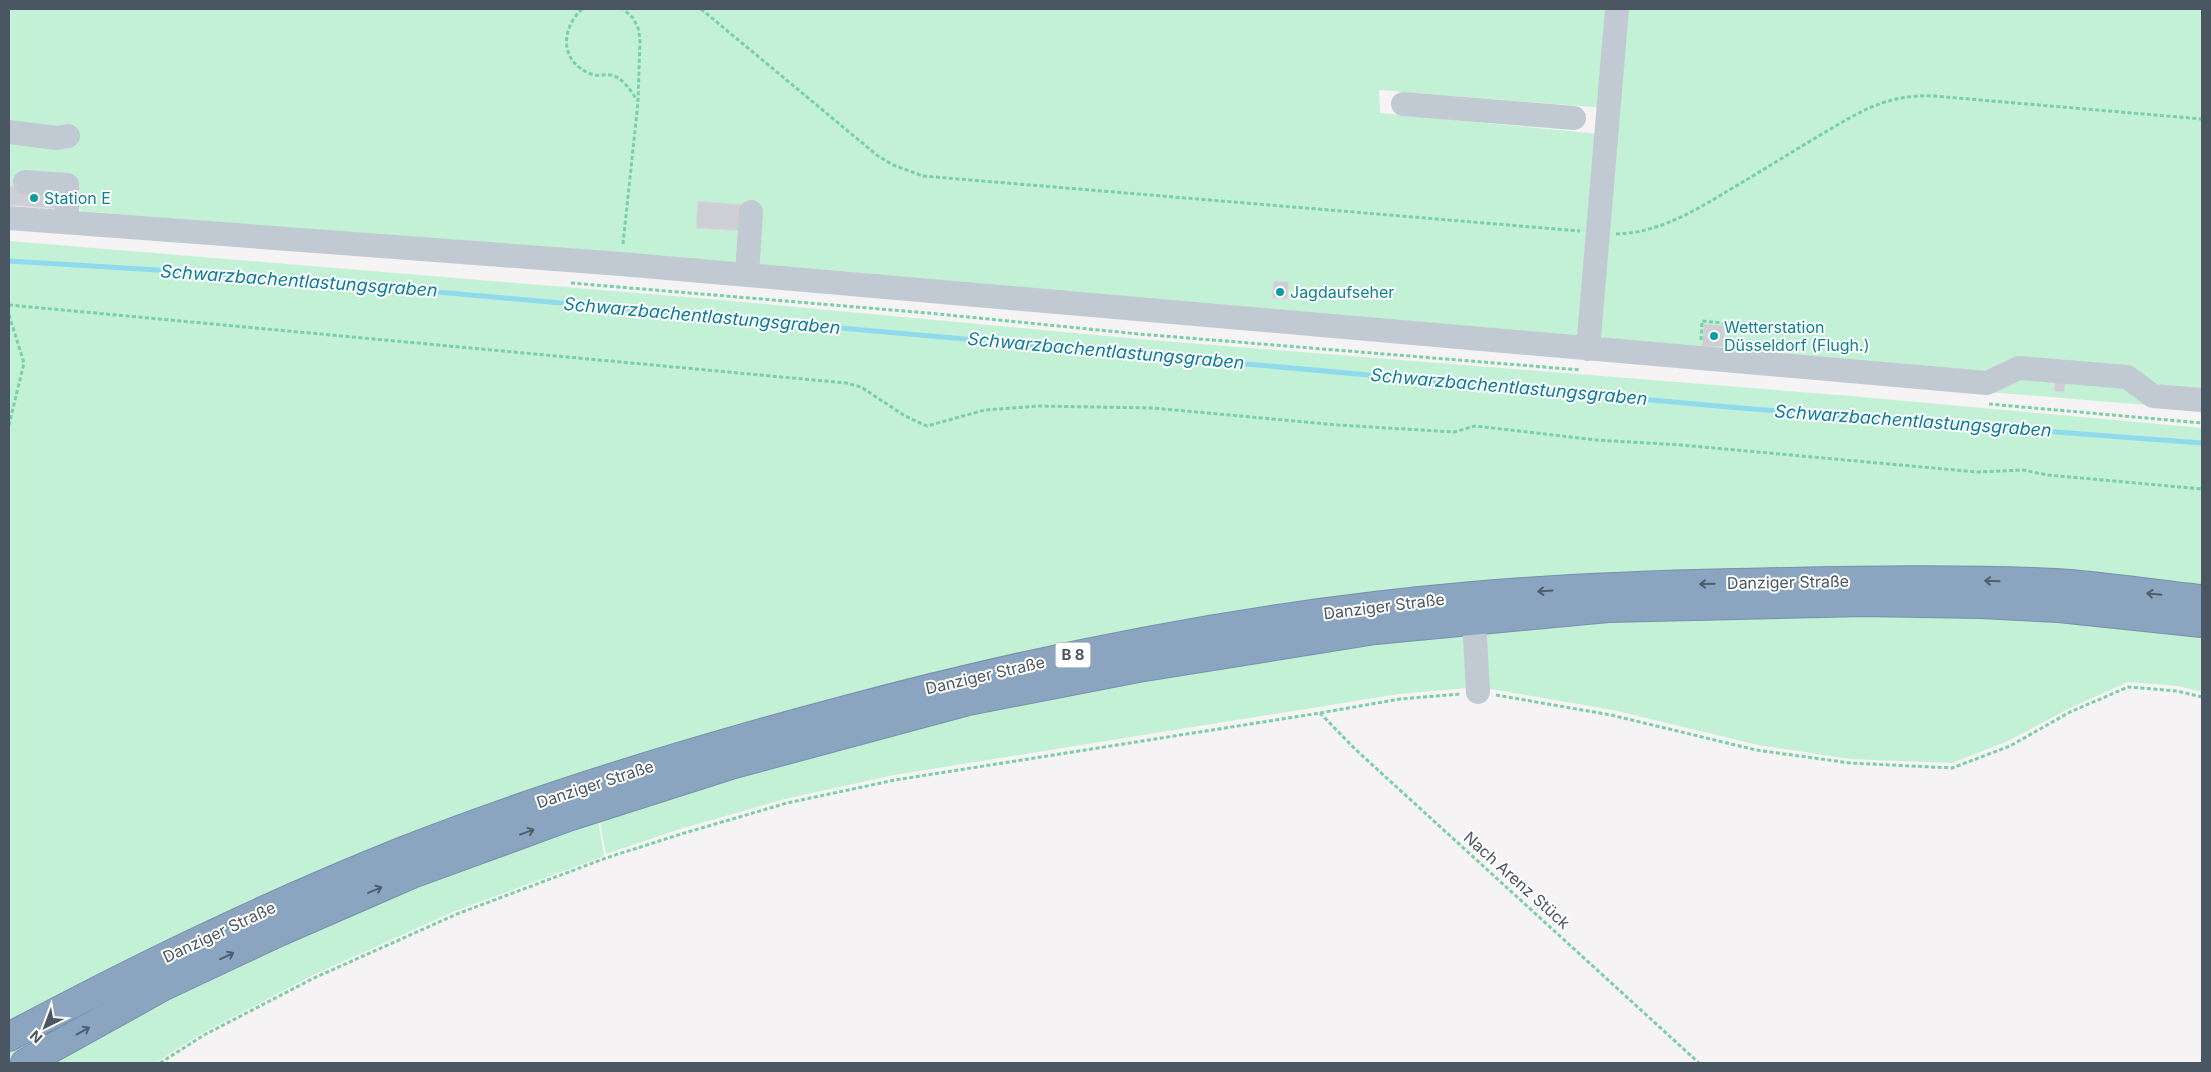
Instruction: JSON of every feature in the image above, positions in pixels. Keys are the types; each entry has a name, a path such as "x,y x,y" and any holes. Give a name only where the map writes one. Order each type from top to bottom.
{"highway":[{"name":"Danziger Straße","path":"9,1038 150,964 267,909 402,852 558,795 726,742 960,680 1142,640 1372,606 1472,596 1609,586 1868,580 1984,580 2063,584 2202,599"},
{"name":"Danziger Straße","path":"25,1063 164,986 279,932 412,874 568,817 734,764 968,701 1138,668 1375,630 1474,619 1608,608 1864,602 2059,608 2202,622"}],"lane":[{"path":"1585,360 1599,232 1617,9"},
{"path":"1403,104 1574,118"},
{"path":"9,132 57,138 68,136"},
{"path":"25,182 67,185 67,222"},
{"path":"747,275 751,212"},
{"path":"9,218 747,275 1585,360 1700,358 1987,383 2019,368 2127,376 2153,396 2202,400"},
{"path":"1474,619 1478,692"}],"path":[{"path":"582,9 568,26 566,36 569,55 582,70 593,75 613,75 625,83 638,102"},
{"path":"621,264 638,102 638,28 633,18 623,9"},
{"path":"701,9 878,156 893,165 923,176 1618,234 1653,228 1687,215 1856,114 1892,99 1920,95 2202,119"},
{"path":"564,282 938,314 1139,334 1585,360"},
{"path":"9,305 846,382 861,387 905,416 927,426 985,410 1039,406 1153,408 1338,425 1444,432 1454,432 1475,426 1596,440 1681,445 1977,472 2023,470 2048,475 2202,489"},
{"path":"9,315 24,363 9,425"},
{"path":"1700,358 1702,321 1777,328"},
{"path":"1986,404 2202,423"},
{"path":"160,1063 204,1035 314,978 457,914 606,858 681,834 787,803 896,780 1400,699 1478,692 1611,714 1756,750 1850,763 1952,768 2010,746 2070,712 2128,687 2178,691 2202,697"},
{"name":"Nach Arenz Stück","path":"1320,713 1355,749 1699,1063"}],"green space":[{"path":"9,9 1612,9 1604,108 1379,90 1380,113 1601,134 1579,336 82,211 74,205 18,187 9,186"},
{"path":"1622,9 2202,9 2202,391 1600,338"},
{"path":"9,241 722,300 1139,339 1851,396 2202,428 2202,692 2178,686 2128,682 2068,709 2008,741 1952,763 1850,759 1758,745 1613,710 1479,687 1399,694 894,775 785,799 680,829 606,854 587,755 604,856 455,911 311,976 201,1034 155,1063 9,1063"},
{"path":"2019,376 2120,385 2146,405 1988,392"}],"building":[{"name":"Station E","path":"9,186 60,190 59,209 9,205"},
{"path":"698,201 745,205 743,231 696,228"},
{"name":"Jagdaufseher","path":"1274,281 1289,282 1287,299 1272,298"},
{"name":"Wetterstation Düsseldorf (Flugh.)","path":"1704,324 1725,326 1724,347 1702,346"},
{"path":"2055,381 2065,383 2064,392 2054,391"}],"waterway":[{"name":"Schwarzbachentlastungsgraben","path":"9,261 257,276 1752,409 2202,443"}],"place":[{"name":"Station E","path":"34,198"},
{"name":"Jagdaufseher","path":"1280,292"},
{"name":"Wetterstation Düsseldorf (Flugh.)","path":"1714,336"}]}
